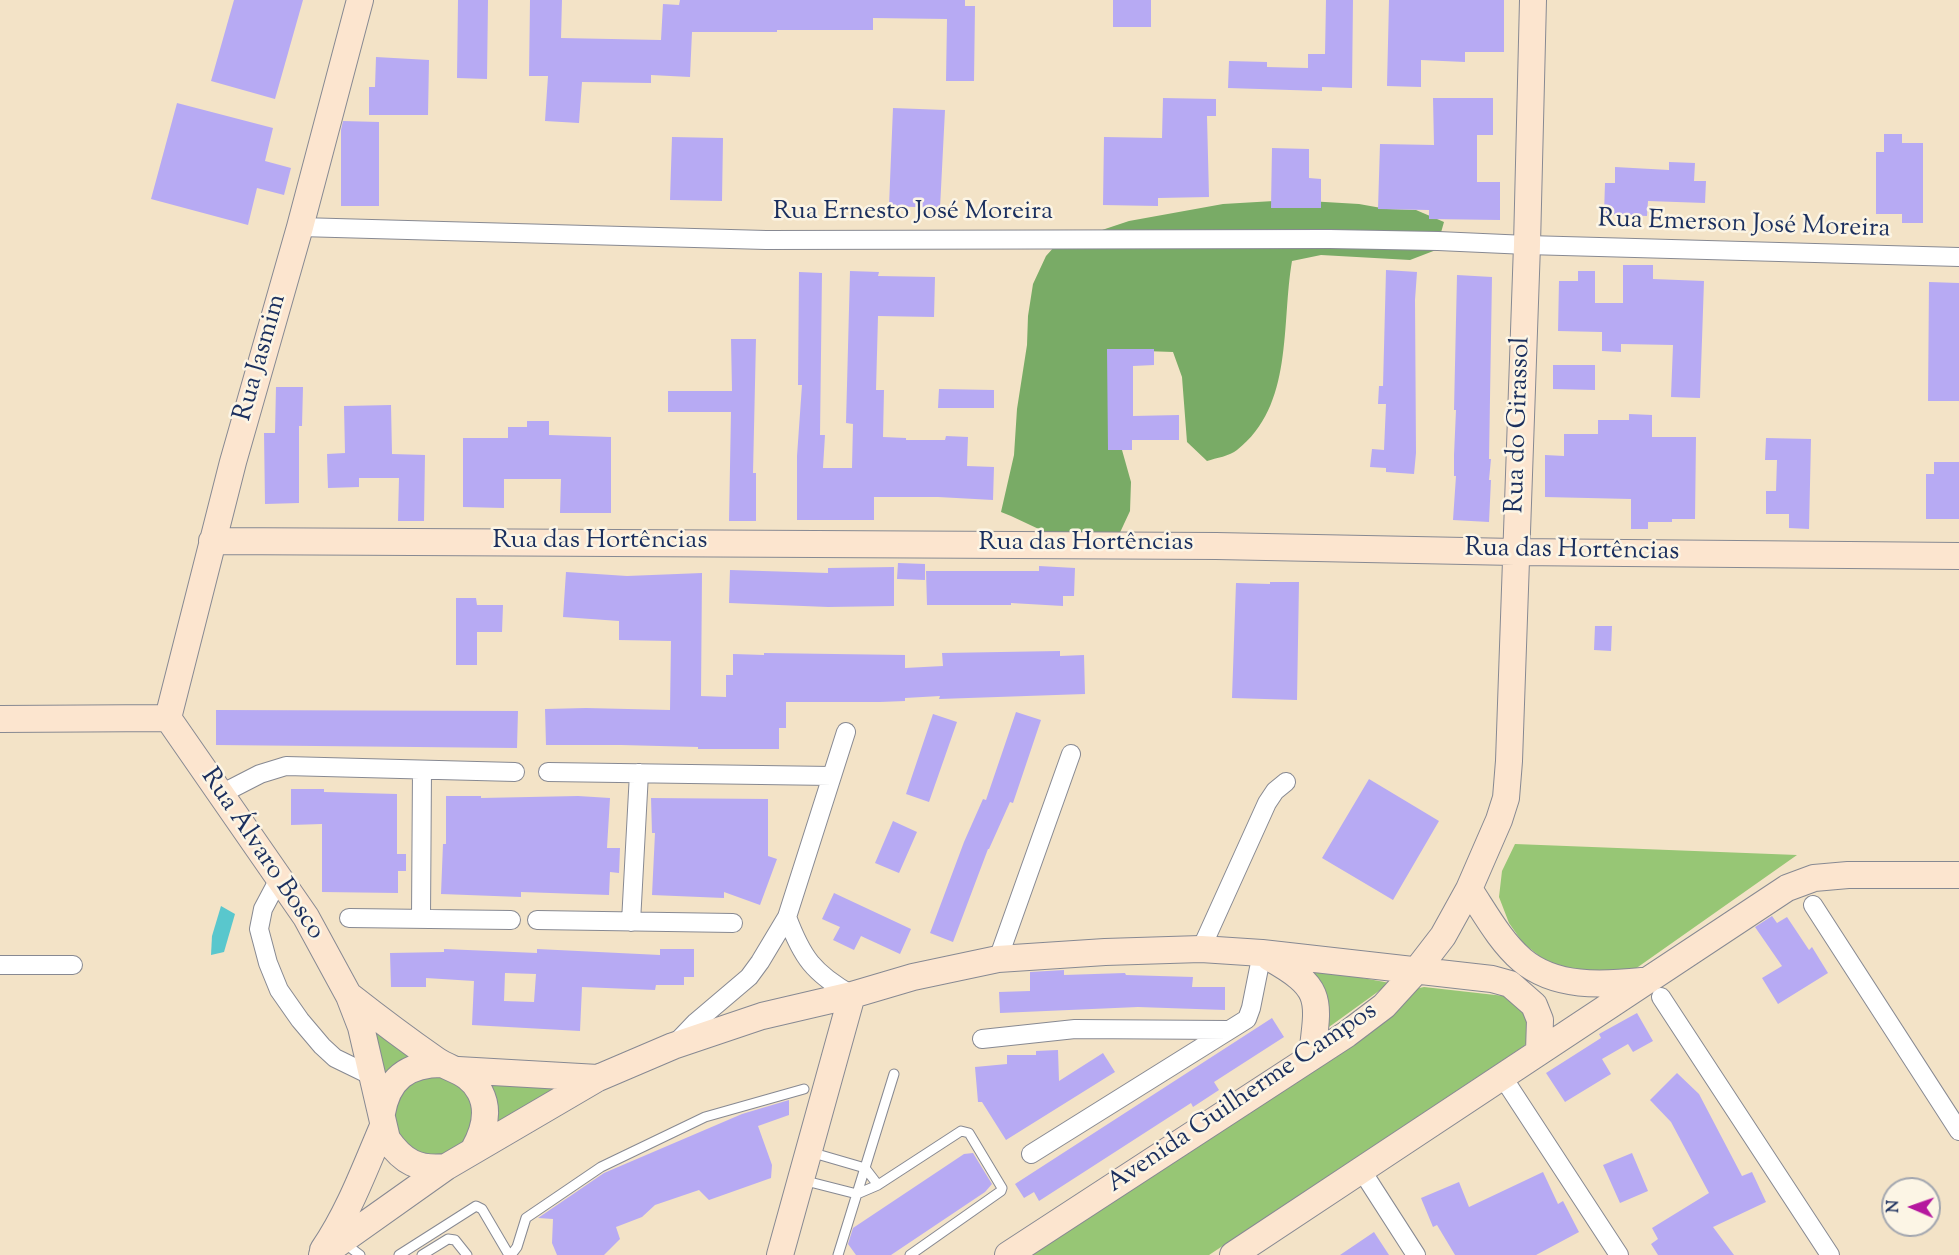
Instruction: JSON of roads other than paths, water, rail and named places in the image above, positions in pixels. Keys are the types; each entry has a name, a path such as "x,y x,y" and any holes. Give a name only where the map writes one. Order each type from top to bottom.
{"main road":[{"name":"Rua Jasmim","path":"168,718 232,462 300,227 360,0"},
{"name":"Rua do Girassol","path":"1416,971 1443,936 1469,889 1499,820 1508,783 1527,245 1533,0"},
{"name":"Rua das Hortências","path":"212,541 1216,546 1515,552 1959,556"},
{"path":"0,719 168,718"},
{"name":"Rua Álvaro Bosco","path":"168,718 280,876 350,996 361,1027 387,1139 405,1160 425,1167 446,1167"},
{"path":"1233,1255 1539,1051 1653,989 1787,888 1814,878 1848,875 1959,875"},
{"path":"1469,889 1501,937 1521,959 1535,969 1552,977 1578,982 1653,989"},
{"path":"336,1252 446,1167 598,1078 673,1046 762,1016 852,995 913,977 998,959 1202,949 1262,953 1492,979 1510,984 1534,1005 1540,1020 1539,1051"},
{"path":"1262,953 1296,973 1310,987 1315,1002 1316,1021 1312,1055"},
{"name":"Avenida Guilherme Campos","path":"1008,1255 1347,1034 1384,1006 1416,971"},
{"path":"780,1255 852,995"},
{"name":"Rua Álvaro Bosco","path":"350,996 395,1031 470,1079 480,1091 485,1121 482,1136 474,1149"},
{"path":"336,1252 336,1230 382,1120 384,1099 391,1086 401,1075 420,1066 598,1078"}],"street":[{"name":"Rua Ernesto José Moreira","path":"300,227 766,240 1330,239 1527,245"},
{"name":"Rua Emerson José Moreira","path":"1527,245 1959,257"},
{"path":"673,1046 696,1022 749,977 787,917 846,732"},
{"path":"998,959 1071,754"},
{"path":"221,794 260,774 286,766 515,772"},
{"path":"421,918 422,770"},
{"path":"549,772 832,776"},
{"path":"632,922 639,773"},
{"path":"1202,949 1267,803 1275,791 1286,782"},
{"path":"280,876 263,909 259,929 268,963 279,990 322,1046 335,1058 372,1076"},
{"path":"1813,905 1959,1131"},
{"path":"787,917 797,945 812,966 829,982 852,995"},
{"path":"349,918 511,920"},
{"path":"537,920 733,923"},
{"path":"1031,1154 1246,1019 1251,1008 1262,953"},
{"path":"0,965 74,965"},
{"path":"1653,989 1830,1255"},
{"path":"982,1039 1075,1029 1228,1030"},
{"path":"1502,1076 1619,1255"},
{"path":"1362,1170 1416,1255"}],"lane":[{"path":"838,1255 894,1074"},
{"path":"400,1255 476,1206 482,1209 510,1255 517,1247 526,1218 600,1167 705,1117 804,1089"},
{"path":"801,1180 857,1194 878,1185 960,1131 969,1133 1002,1185 1001,1191 910,1255"},
{"path":"809,1151 865,1168 878,1185"},
{"path":"422,1255 448,1239 455,1240 467,1255"}],"water":[{"path":"221,906 235,914 224,952 211,955 212,936"}]}
